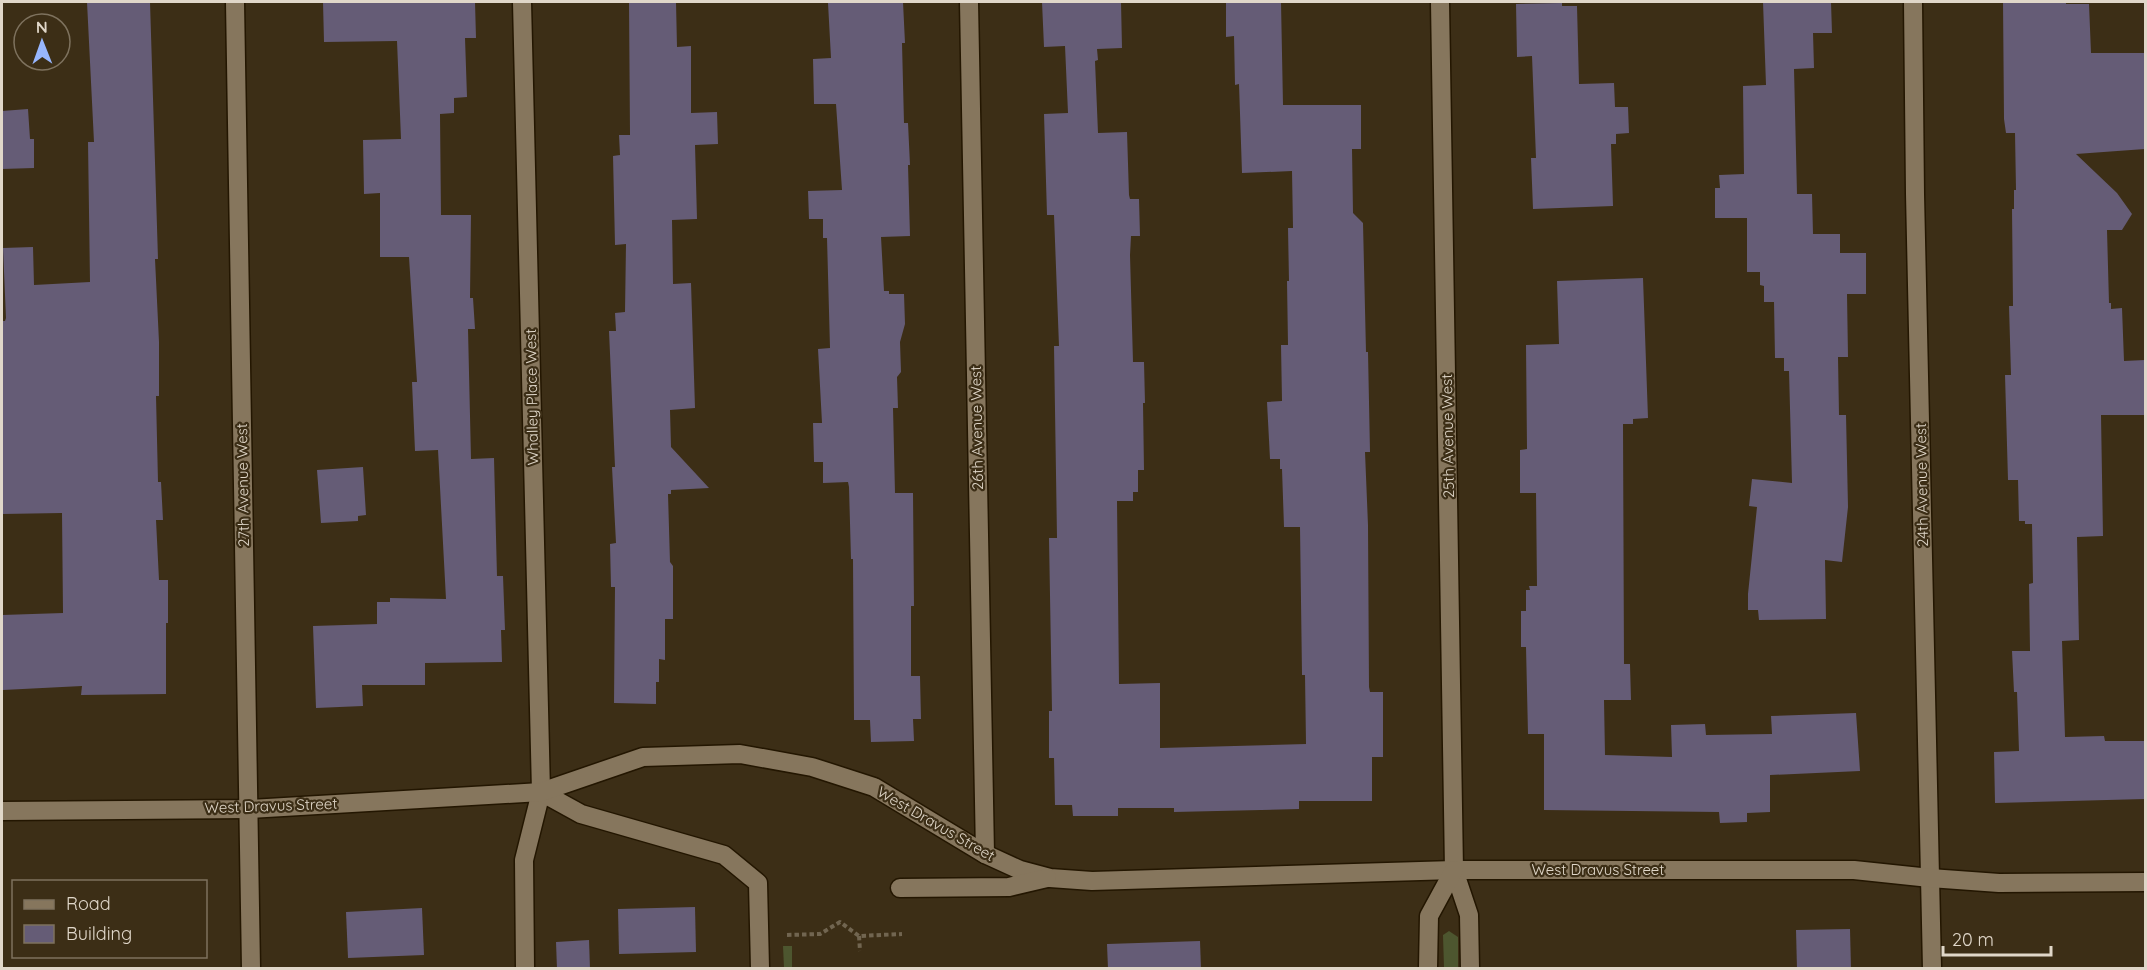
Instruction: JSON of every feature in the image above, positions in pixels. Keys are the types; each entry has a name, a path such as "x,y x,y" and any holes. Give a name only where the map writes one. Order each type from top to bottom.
{"street":[{"name":"27th Avenue West","path":"235,2 251,969"},
{"name":"Whalley Place West","path":"522,2 541,792 524,860 525,969"},
{"name":"26th Avenue West","path":"969,2 985,854"},
{"name":"25th Avenue West","path":"1440,2 1454,870 1469,915 1470,969"},
{"name":"24th Avenue West","path":"1913,2 1932,969"},
{"name":"West Dravus Street","path":"2,811 248,809 541,792 644,757 740,754 812,767 874,788 985,854 1020,870 1050,878 1092,881 1454,870 1854,870 1999,883 2145,882"},
{"path":"541,792 582,814 724,855 758,883 760,969"},
{"name":"25th Avenue West","path":"1428,969 1429,916 1454,870"},
{"name":"West Dravus Street","path":"900,888 1009,887 1050,878"}],"path":[{"path":"783,935 820,934 840,922 859,936 902,934"},
{"path":"859,936 860,951"}],"green space":[{"path":"1449,931 1458,937 1458,968 1444,968 1443,935"},
{"path":"783,946 792,946 792,968 784,968"}],"building":[{"path":"87,2 150,2 158,259 155,259 159,342 159,396 156,396 158,482 161,482 163,520 156,520 159,580 168,580 166,694 81,695 82,686 3,690 2,615 63,613 62,513 2,514 2,321 6,318 3,248 33,247 34,285 90,282 88,142 94,142"},
{"path":"323,2 475,2 476,38 465,38 467,97 454,98 454,113 440,114 441,215 471,215 470,298 473,298 475,329 468,329 471,459 494,458 497,576 503,576 505,630 501,630 502,662 425,663 425,685 362,685 363,706 316,708 313,626 377,624 377,602 390,602 390,598 446,599 438,450 415,451 412,382 417,382 409,257 380,257 380,193 364,194 363,140 401,139 397,41 324,42"},
{"path":"629,2 676,2 677,47 691,46 691,113 717,112 718,144 695,145 697,219 672,220 673,284 691,283 695,408 670,410 671,447 709,488 671,490 671,494 668,494 670,562 673,566 673,619 665,619 665,660 659,659 656,704 614,703 615,587 611,587 610,544 616,543 612,467 615,467 609,331 616,331 615,313 625,312 626,244 615,245 613,156 620,155 619,135 630,135"},
{"path":"903,2 904,123 908,123 910,236 881,237 884,291 889,291 889,294 904,294 905,324 900,342 901,372 897,377 898,408 893,408 895,493 913,493 914,606 911,606 911,676 920,676 921,719 913,719 914,741 871,742 870,720 854,720 853,559 851,559 849,487 848,482 823,483 823,462 814,462 813,423 822,423 818,349 830,348 827,238 823,238 823,219 809,219 808,191 842,190 836,104 814,104 813,59 831,58 828,3"},
{"path":"1042,2 1121,2 1122,48 1097,49 1098,60 1095,61 1098,133 1127,132 1129,195 1130,199 1139,199 1140,236 1131,236 1130,255 1133,362 1144,362 1144,470 1138,470 1138,492 1133,492 1133,501 1117,501 1119,684 1160,683 1160,748 1306,744 1305,675 1302,675 1300,527 1284,527 1282,469 1280,469 1280,459 1270,459 1267,402 1282,401 1281,345 1288,345 1288,228 1293,228 1292,171 1242,173 1239,84 1235,85 1234,36 1226,37 1226,2 1281,2 1283,105 1361,105 1361,149 1352,149 1353,213 1363,223 1366,352 1368,352 1370,452 1365,452 1369,687 1370,692 1383,692 1383,757 1372,757 1372,801 1299,801 1299,809 1174,812 1174,808 1118,808 1118,816 1073,816 1072,805 1055,805 1054,758 1049,758 1049,711 1052,711 1049,538 1057,538 1054,346 1059,346 1054,215 1047,215 1044,114 1068,113 1065,46 1044,47"},
{"path":"1763,2 1831,2 1832,33 1813,33 1814,68 1794,69 1797,194 1812,194 1813,234 1840,234 1840,253 1866,253 1866,294 1847,294 1848,357 1838,357 1839,415 1846,415 1848,507 1842,562 1825,560 1826,619 1759,620 1758,610 1748,610 1757,507 1749,506 1752,479 1792,483 1789,371 1784,371 1784,358 1775,358 1774,302 1764,302 1764,286 1760,285 1760,272 1747,272 1747,218 1715,218 1715,188 1720,188 1719,175 1744,174 1743,86 1766,85"},
{"path":"2003,2 2089,4 2091,53 2145,53 2145,149 2076,154 2117,193 2132,214 2122,230 2107,230 2109,303 2111,303 2111,309 2122,308 2124,361 2145,360 2145,415 2101,415 2103,536 2077,537 2079,640 2062,641 2065,737 2104,736 2105,741 2145,741 2145,799 1995,803 1994,752 2019,751 2017,692 2014,692 2012,651 2030,651 2029,584 2033,583 2032,524 2019,521 2018,480 2008,480 2005,375 2011,375 2009,306 2013,306 2012,209 2014,209 2014,190 2016,190 2015,133 2006,133 2004,119"},
{"path":"1562,3 1562,6 1577,6 1579,84 1614,83 1615,107 1628,107 1629,133 1616,134 1616,144 1611,144 1613,206 1533,209 1531,158 1536,158 1532,56 1517,57 1516,4"},
{"path":"28,109 30,139 34,139 34,168 2,169 2,111"},
{"path":"1643,278 1648,418 1633,419 1633,424 1623,424 1624,664 1630,664 1631,700 1604,700 1605,755 1672,757 1671,725 1705,724 1706,735 1772,734 1771,716 1856,713 1860,771 1770,775 1770,812 1747,813 1747,822 1720,823 1719,812 1544,810 1544,734 1528,734 1526,647 1521,647 1521,611 1526,611 1526,590 1530,590 1529,586 1537,586 1536,493 1520,493 1520,450 1527,449 1526,345 1559,344 1557,281"},
{"path":"363,467 366,515 358,516 358,521 321,523 317,470"},
{"path":"695,907 696,952 619,954 618,909"},
{"path":"422,908 424,955 348,958 346,912"},
{"path":"1850,929 1851,969 1797,969 1796,930"},
{"path":"589,940 590,969 557,969 556,942"},
{"path":"1200,941 1201,969 1108,969 1107,944"}]}
